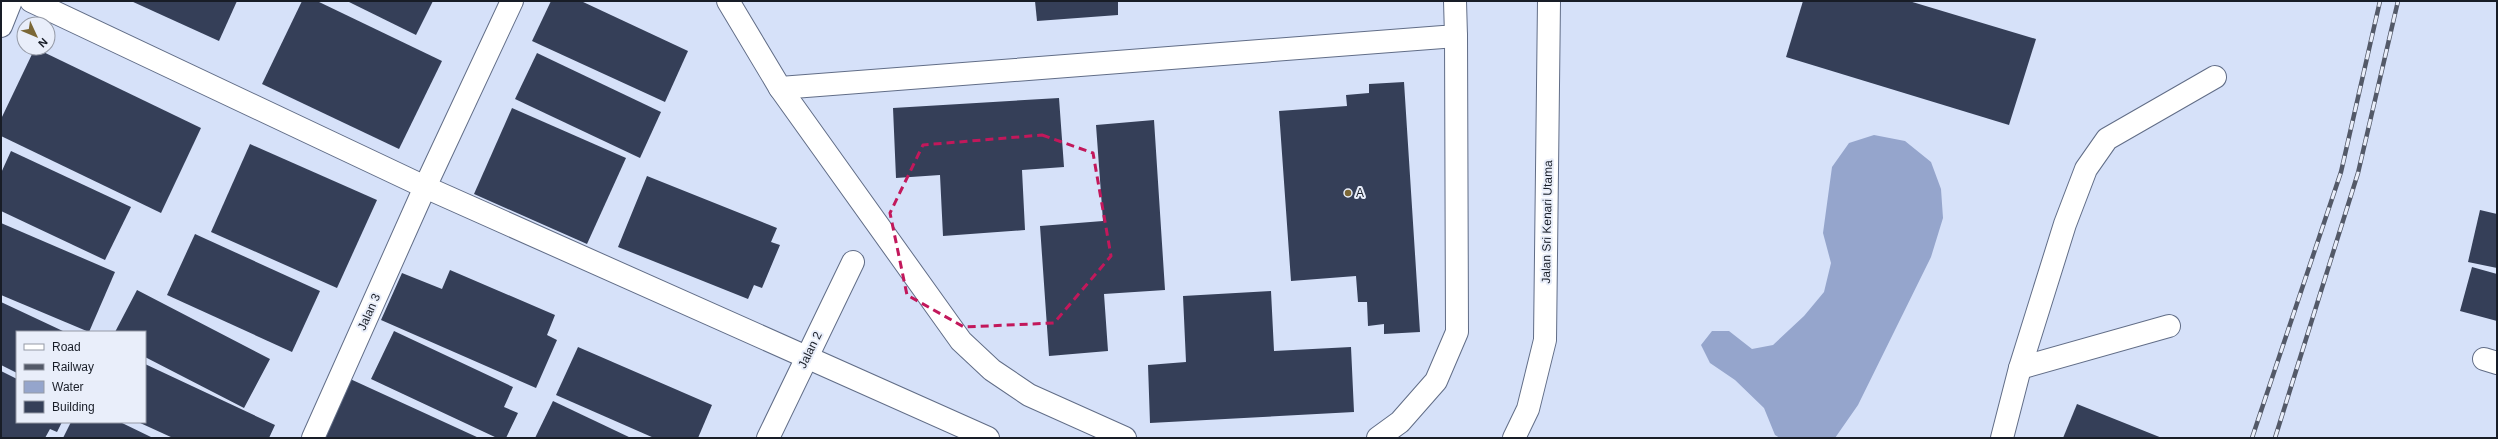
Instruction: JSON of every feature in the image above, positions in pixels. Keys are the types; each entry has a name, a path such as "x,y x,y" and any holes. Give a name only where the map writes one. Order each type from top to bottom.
{"street":[{"path":"1,26 12,1"},
{"path":"31,1 424,187 988,438"},
{"name":"Jalan 3","path":"313,438 424,187 512,1"},
{"path":"728,1 780,88 961,341 992,370 1029,395 1125,438"},
{"path":"1378,438 1400,422 1436,381 1457,332 1455,1"},
{"name":"Jalan Sri Kenari Utama","path":"1514,438 1528,409 1545,340 1548,1"},
{"path":"780,88 1456,36"},
{"path":"2002,438 2020,368 2065,224 2086,169 2107,138 2215,77"},
{"name":"Jalan 2","path":"768,438 853,262"},
{"path":"2020,368 2169,326"}],"highlighted area":[{"path":"1042,135 1093,153 1111,256 1054,323 964,327 907,295 890,213 923,145"}],"water":[{"path":"1874,135 1905,141 1931,162 1941,189 1943,218 1931,257 1858,405 1835,438 1780,438 1775,435 1764,408 1735,380 1710,363 1701,345 1712,331 1729,331 1752,349 1773,345 1804,316 1824,292 1831,263 1823,233 1832,167 1849,143"}],"building":[{"path":"131,1 237,1 219,41"},
{"path":"302,1 317,1 442,61 399,149 262,84"},
{"path":"347,1 433,1 416,35"},
{"path":"551,1 581,1 688,51 665,102 532,41"},
{"path":"1035,1 1118,1 1118,15 1037,21"},
{"path":"1803,1 1909,1 2036,39 2009,125 1786,57"},
{"path":"537,53 661,112 640,158 515,99"},
{"path":"31,56 52,56 201,128 161,213 1,136 1,119"},
{"name":"A","path":"1404,82 1420,332 1384,334 1384,324 1368,326 1367,302 1358,302 1356,276 1291,281 1279,111 1347,106 1346,95 1369,93 1369,84"},
{"path":"1059,98 1064,167 1022,170 1025,230 943,236 940,175 896,178 893,108"},
{"path":"512,108 626,158 587,244 474,194"},
{"path":"1154,120 1165,290 1104,294 1108,351 1049,356 1040,226 1103,221 1096,125"},
{"path":"250,144 377,200 337,288 211,232"},
{"path":"11,151 131,207 105,260 1,211 1,173"},
{"path":"647,176 777,228 771,242 780,245 762,288 754,285 748,299 618,247"},
{"path":"2480,210 2497,214 2497,268 2468,262"},
{"path":"1,223 115,272 89,331 1,295"},
{"path":"195,234 320,291 292,352 167,295"},
{"path":"2472,267 2497,274 2497,321 2460,311"},
{"path":"450,270 555,315 547,335 557,340 536,388 381,320 402,273 442,289"},
{"path":"137,290 270,359 244,408 146,358 146,331 116,331"},
{"path":"1271,291 1274,351 1351,347 1354,412 1150,423 1148,365 1186,362 1183,296"},
{"path":"1,302 63,331 16,331 16,372 1,365"},
{"path":"394,331 513,387 504,407 518,413 506,438 497,438 371,379"},
{"path":"578,347 712,405 698,438 654,438 556,395"},
{"path":"146,364 275,425 269,438 173,438 140,423 146,423"},
{"path":"1,371 16,378 16,423 62,423 57,432 50,429 45,438 1,438"},
{"path":"348,378 479,438 320,438"},
{"path":"553,401 631,438 535,438"},
{"path":"2077,404 2162,438 2063,438"},
{"path":"70,423 122,423 153,438 63,438"}],"railway":[{"path":"2252,438 2341,172 2380,1"},
{"path":"2275,438 2358,173 2398,1"}],"place":[{"name":"A","path":"1348,193"}]}
